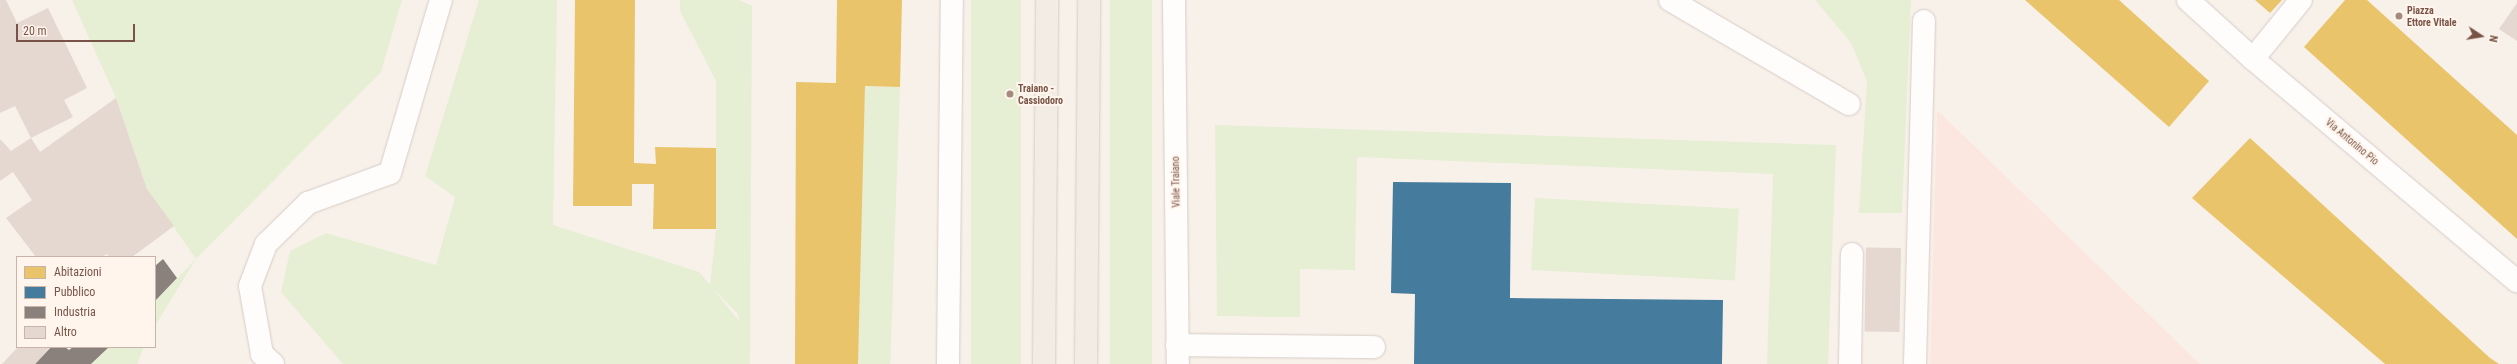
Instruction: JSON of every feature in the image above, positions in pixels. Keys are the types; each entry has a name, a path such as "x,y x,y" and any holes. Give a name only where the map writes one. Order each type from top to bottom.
{"main road":[{"path":"1044,364 1047,0"},
{"path":"1086,364 1089,0"}],"street":[{"path":"273,364 262,354 250,286 266,244 308,203 390,173 441,0"},
{"path":"948,364 952,0"},
{"name":"Viale Traiano","path":"1174,0 1178,355"},
{"path":"1670,0 1849,104"},
{"name":"Via Antonino Pio","path":"2188,0 2253,59 2517,281"},
{"path":"2253,59 2301,0"},
{"path":"1915,364 1924,21"},
{"path":"1850,364 1852,254"},
{"path":"1178,355 1374,347"}],"shaded area":[{"path":"1937,110 2200,364 1930,364"}],"green space":[{"path":"72,0 402,0 381,72 196,259 147,189 116,98"},
{"path":"479,0 557,0 553,225 699,272 710,285 716,229 716,81 680,11 680,0 739,0 752,6 750,364 343,364 281,292 290,251 326,233 436,265 455,197 425,176","holes":["713,289 738,314 739,321"]},
{"path":"971,0 1021,0 1021,364 971,364"},
{"path":"1110,0 1152,0 1152,364 1110,364"},
{"path":"1815,0 1911,0 1902,213 1859,213 1867,81 1851,43"},
{"path":"865,86 900,87 890,364 855,364"},
{"path":"1215,125 1836,145 1828,364 1767,364 1773,174 1357,157 1355,270 1300,269 1300,317 1217,316"},
{"path":"1535,198 1739,209 1735,281 1531,270"},
{"path":"196,259 156,324 156,300"},
{"path":"108,348 144,348 137,364 92,364"}],"building: Abitazioni":[{"path":"575,0 635,0 634,163 656,164 655,147 716,148 716,229 653,229 654,184 632,184 632,206 573,206"},
{"path":"837,0 902,0 900,87 865,86 858,364 795,364 796,82 836,83"},
{"path":"2025,0 2119,0 2209,81 2169,127"},
{"path":"2255,0 2282,0 2270,13"},
{"path":"2345,0 2367,0 2517,135 2517,239 2304,47"},
{"path":"2250,138 2490,358 2499,364 2385,364 2192,198"}],"building: Pubblico":[{"path":"1393,182 1511,183 1510,298 1723,300 1722,364 1414,364 1415,294 1391,293"}],"building: Industria":[{"path":"163,259 177,278 156,300 156,265"},
{"path":"50,348 66,348 69,350 72,348 108,348 91,364 35,364"}],"building: Altro":[{"path":"0,0 6,0 17,23 48,8 87,88 64,100 73,117 31,138 15,106 0,113"},
{"path":"2517,3 2517,41 2499,29"},
{"path":"116,98 147,189 174,226 133,256 108,256 107,254 104,256 35,256 6,218 32,200 13,172 0,181 0,139 11,151 31,138 40,152"},
{"path":"1866,247 1901,248 1900,332 1865,331"},
{"path":"17,348 50,348 35,364 2,364"}],"place":[{"name":"Piazza Ettore Vitale","path":"2399,16"},
{"name":"Traiano - Cassiodoro","path":"1010,94"}]}
